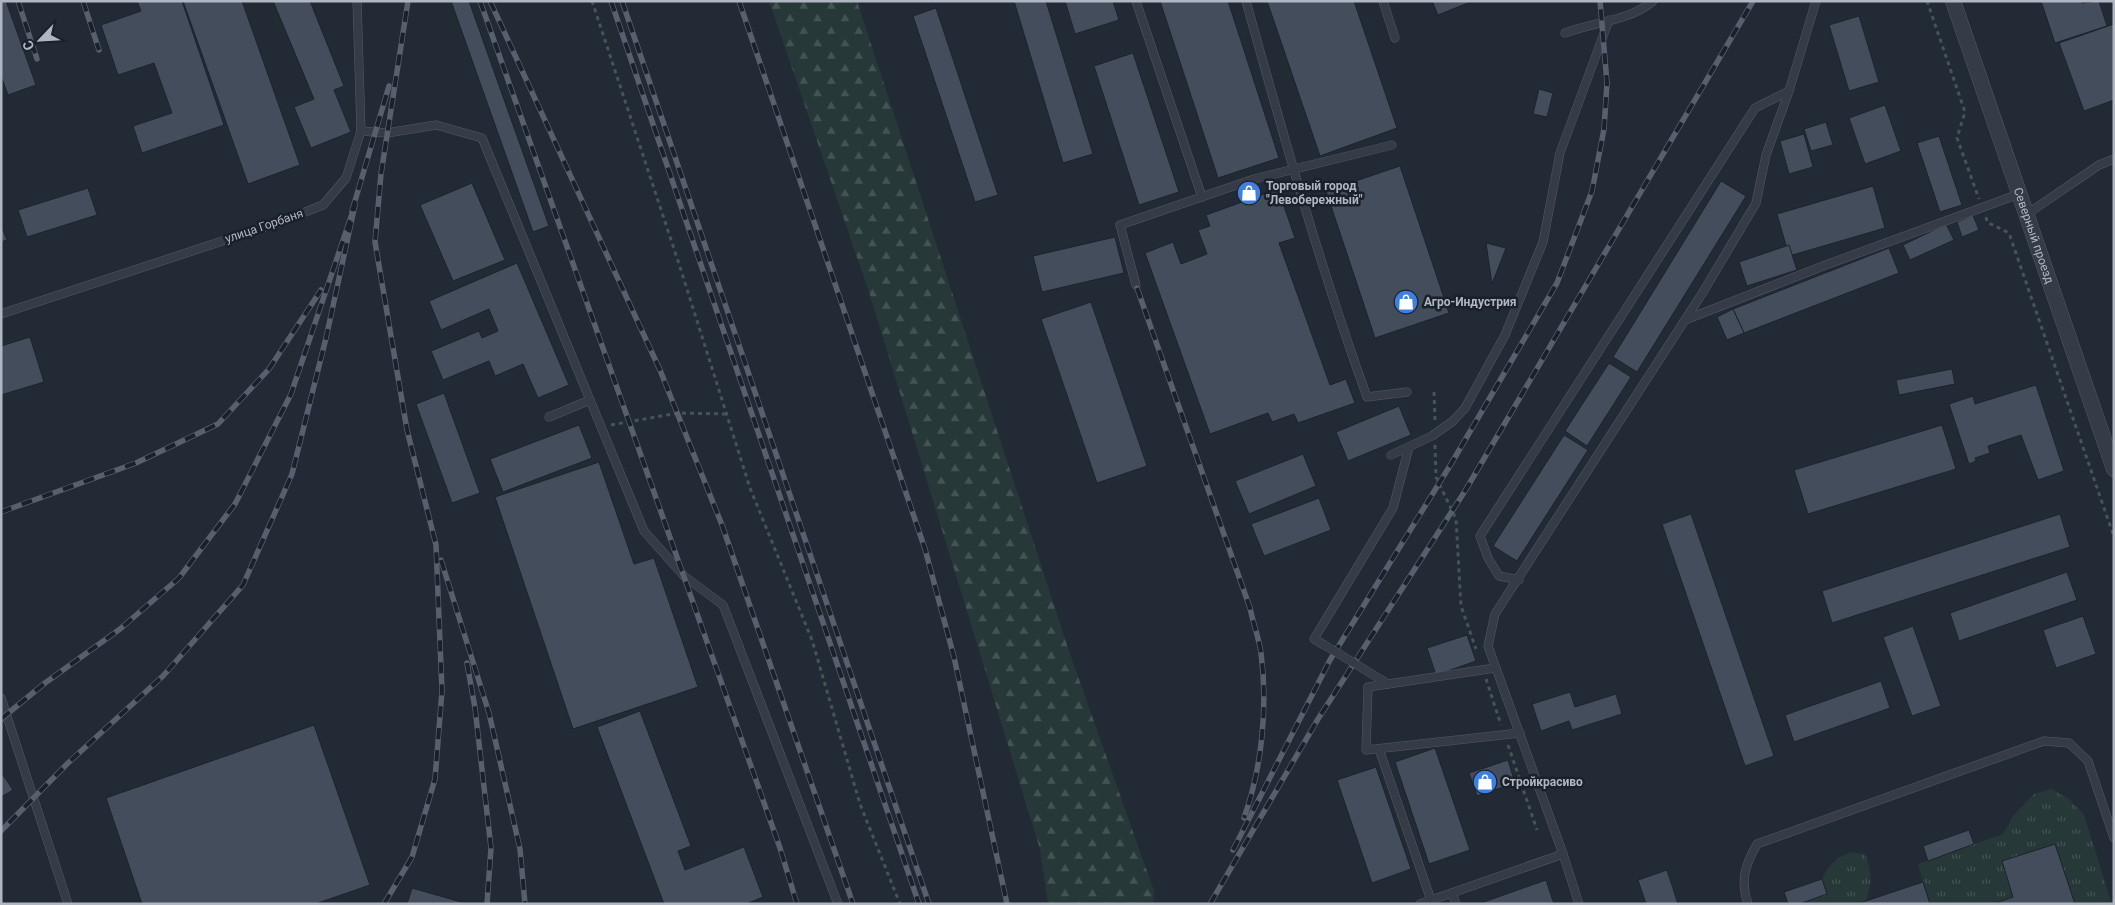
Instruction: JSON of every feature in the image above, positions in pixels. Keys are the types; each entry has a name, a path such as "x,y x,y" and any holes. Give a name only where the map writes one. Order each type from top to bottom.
{"street":[{"name":"Северный проезд","path":"1954,1 2114,469"}],"lane":[{"name":"улица Горбаня","path":"1,314 277,222 323,204 346,178 361,131 357,1"},
{"path":"1136,1 1202,197"},
{"path":"1246,1 1293,169 1351,352 1367,396 1407,392"},
{"path":"1383,1 1396,38"},
{"path":"1565,32 1647,7 1654,1"},
{"path":"1579,904 1563,854 1488,646 1495,614 1519,580 1756,203 1766,155 1789,91 1816,1"},
{"path":"1391,455 1435,434 1465,408 1505,335 1543,242 1560,153 1609,20"},
{"path":"1519,580 1499,576 1488,558 1480,536 1755,108 1789,91"},
{"path":"361,131 387,134 436,125 482,138 644,531 684,576 723,605 838,904"},
{"path":"1136,285 1120,225 1254,179 1392,145"},
{"path":"2026,214 2098,165 2114,159"},
{"path":"1684,320 1823,266 2019,194"},
{"path":"549,417 590,400"},
{"path":"1388,684 1314,639 1393,508 1409,447"},
{"path":"1495,668 1368,686 1366,750 1520,733"},
{"path":"1,698 68,904"},
{"path":"1748,904 1744,892 1746,864 1757,844 2044,741 2069,743 2088,761 2114,838"},
{"path":"1379,749 1431,900"},
{"path":"1420,904 1563,854"},
{"path":"1452,893 1456,904"}],"path":[{"path":"592,1 679,264 750,488 812,640 860,804 900,904"},
{"path":"1928,1 1965,112 1957,138 1987,222 2009,233 2114,537"},
{"path":"1434,392 1436,477 1456,519 1461,606 1537,830"},
{"path":"601,426 678,414 726,414"}],"green space":[{"path":"769,1 857,1 1069,651 1154,891 1153,904 1048,904 1040,849 869,292"},
{"path":"2051,789 2069,799 2084,815 2112,904 2075,904 2055,844 2002,861 2013,897 1993,904 1930,904 1918,864 2003,834 2013,816 2034,794"},
{"path":"1850,852 1865,854 1867,860 1870,878 1866,901 1857,904 1799,904 1827,894 1822,879 1833,862"}],"building":[{"path":"1,1 6,1 36,85 8,95 1,76"},
{"path":"137,1 182,1 224,125 142,153 133,126 172,113 154,63 118,75 101,25 141,11"},
{"path":"183,1 242,1 300,165 248,184"},
{"path":"273,1 310,1 344,86 334,90 351,132 311,148 294,107 314,99"},
{"path":"451,1 469,1 549,226 533,232"},
{"path":"1014,1 1046,1 1093,154 1063,163"},
{"path":"1065,1 1113,1 1119,20 1075,34"},
{"path":"1160,1 1228,1 1279,158 1218,178"},
{"path":"1267,1 1354,1 1397,128 1320,156"},
{"path":"1432,1 1473,1 1438,15"},
{"path":"2041,1 2081,1 2082,3 2099,1 2107,26 2055,43"},
{"path":"936,8 998,195 975,202 913,16"},
{"path":"1859,16 1879,82 1849,91 1829,25"},
{"path":"2114,24 2114,100 2084,111 2059,43"},
{"path":"1133,53 1179,192 1139,205 1094,66"},
{"path":"1539,89 1553,93 1547,117 1533,114"},
{"path":"1885,105 1901,151 1865,164 1849,118"},
{"path":"1826,122 1833,145 1811,151 1804,129"},
{"path":"1804,134 1813,167 1789,174 1780,141"},
{"path":"1939,136 1962,205 1940,212 1917,143"},
{"path":"1400,166 1449,313 1375,338 1326,191"},
{"path":"1721,181 1746,196 1637,372 1613,357"},
{"path":"472,183 505,260 453,281 420,205"},
{"path":"1873,186 1885,228 1789,256 1777,214"},
{"path":"88,188 97,215 27,237 18,210"},
{"path":"1278,189 1295,238 1279,243 1330,385 1346,379 1355,403 1298,423 1294,414 1272,422 1268,413 1210,434 1145,253 1173,242 1181,264 1207,254 1198,230 1210,226 1206,215"},
{"path":"1973,215 1979,230 1962,237 1957,222"},
{"path":"1946,224 1954,240 1910,260 1903,245"},
{"path":"1,225 7,240 1,242"},
{"path":"1115,237 1124,273 1042,292 1033,256"},
{"path":"1486,243 1506,248 1492,284"},
{"path":"1789,245 1797,270 1747,286 1739,262"},
{"path":"1889,248 1899,273 1744,333 1733,309"},
{"path":"517,263 569,385 538,398 523,364 495,376 489,361 443,380 431,351 479,331 482,338 498,331 489,309 441,330 429,301"},
{"path":"1091,302 1147,466 1097,483 1041,319"},
{"path":"1733,309 1744,333 1727,340 1717,317"},
{"path":"30,337 44,382 1,395 1,346"},
{"path":"1609,363 1631,377 1587,446 1565,431"},
{"path":"1952,369 1955,384 1899,395 1896,380"},
{"path":"2036,385 2064,471 2038,480 2021,435 1988,446 1990,453 1975,458 1976,461 1969,464 1949,404 1973,396 1975,404"},
{"path":"444,393 480,493 452,503 416,404"},
{"path":"1399,406 1411,435 1348,461 1336,432"},
{"path":"579,425 592,458 503,492 490,459"},
{"path":"1942,425 1956,469 1808,514 1794,470"},
{"path":"1564,435 1588,450 1517,561 1493,546"},
{"path":"1303,454 1316,486 1249,514 1235,481"},
{"path":"599,462 634,564 654,558 698,687 573,729 495,497"},
{"path":"1319,498 1331,530 1264,556 1251,524"},
{"path":"1691,514 1774,756 1745,766 1662,524"},
{"path":"2060,514 2070,547 1832,623 1822,591"},
{"path":"2067,572 2077,600 1959,641 1950,613"},
{"path":"2083,616 2096,654 2056,668 2043,630"},
{"path":"1913,626 1941,706 1912,716 1883,637"},
{"path":"1467,635 1476,661 1436,675 1427,648"},
{"path":"1881,681 1890,708 1794,742 1785,715"},
{"path":"1570,692 1575,707 1616,694 1622,714 1572,730 1569,721 1541,731 1532,704"},
{"path":"640,711 691,846 678,851 685,870 744,847 763,897 746,904 664,904 597,727"},
{"path":"314,725 370,885 315,904 142,904 106,798"},
{"path":"1435,748 1470,850 1429,864 1395,762"},
{"path":"1508,760 1515,783 1477,796 1469,773"},
{"path":"1376,767 1411,869 1372,883 1337,780"},
{"path":"1,772 13,790 1,797"},
{"path":"1969,830 1974,844 1928,861 1923,846"},
{"path":"2055,844 2075,904 1993,904 2013,897 2002,861"},
{"path":"1667,870 1678,904 1646,904 1638,880"},
{"path":"1822,879 1827,894 1799,904 1788,904 1784,892"},
{"path":"1546,880 1554,904 1478,904"},
{"path":"1923,882 1930,904 1857,904"},
{"path":"412,888 468,904 407,904"}],"railway":[{"path":"18,1 37,59"},
{"path":"83,1 99,50"},
{"path":"384,904 412,857 435,779 442,691 436,545 407,430 375,242 381,174 408,1"},
{"path":"480,1 780,848 797,904"},
{"path":"490,1 660,370 722,525 853,904"},
{"path":"611,1 919,904"},
{"path":"622,1 929,904"},
{"path":"739,1 925,549 954,657 1007,904"},
{"path":"1233,850 1330,660 1451,464 1557,283 1592,191 1604,129 1607,83 1600,1"},
{"path":"1210,904 1318,719 1465,491 1753,1"},
{"path":"352,211 389,86"},
{"path":"1,719 45,683 120,629 179,578 235,504 291,394 355,205 326,338 292,474 243,585 163,676 68,763 1,831"},
{"path":"1137,288 1250,608 1260,647 1264,694 1262,737 1255,778 1244,818"},
{"path":"1,512 136,463 218,424 269,369 321,290"},
{"path":"441,560 489,713 520,849 525,904"},
{"path":"467,663 475,708 491,848 487,904"}],"place":[{"name":"Торговый город \"Левобережный\"","path":"1249,193"},
{"name":"Агро-Индустрия","path":"1406,302"},
{"name":"Стройкрасиво","path":"1485,782"}]}
